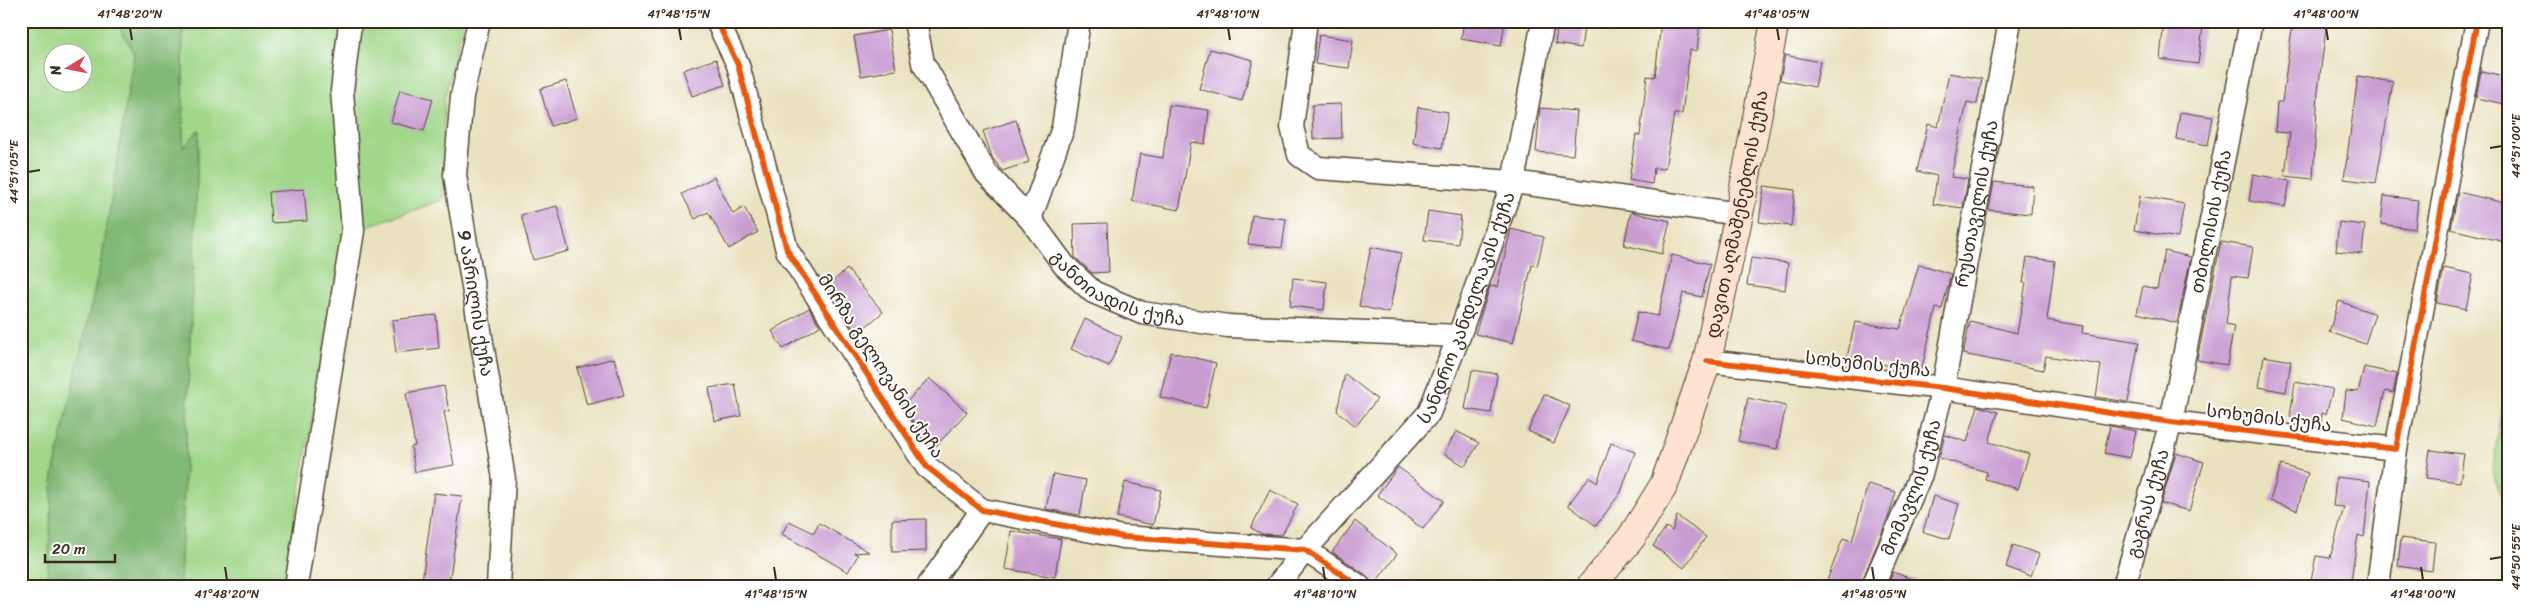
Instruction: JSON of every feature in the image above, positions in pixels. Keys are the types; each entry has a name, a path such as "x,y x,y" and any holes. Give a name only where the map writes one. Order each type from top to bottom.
{"street":[{"name":"9 აპრილის ქუჩა","path":"479,21 462,96 455,175 504,479 498,586"},
{"name":"მირზა გელოვანის ქუჩა","path":"717,21 738,65 787,250 927,467 982,510 1123,537 1305,550 1359,586"},
{"name":"განთიადის ქუჩა","path":"915,21 923,63 986,173 1030,219 1064,265 1093,292 1142,313 1228,326 1459,336"},
{"path":"1030,219 1063,128 1079,21"},
{"path":"1306,21 1292,127 1299,155 1318,168 1513,182 1739,214"},
{"name":"სანდრო კანდელაკის ქუჩა","path":"1277,586 1305,550 1429,413 1459,336 1513,182 1543,21"},
{"name":"დავით აღმაშენებლის ქუჩა","path":"1591,586 1631,538 1664,485 1707,361 1739,214 1775,21"},
{"name":"რუსთაველის ქუჩა","path":"1943,388 2010,21"},
{"name":"თბილისის ქუჩა","path":"2171,422 2250,21"},
{"path":"2378,586 2396,449 2477,21"},
{"path":"296,586 353,232 342,91 350,23"},
{"name":"სოხუმის ქუჩა","path":"1707,361 1943,388 2171,422 2396,449"},
{"name":"მომავლის ქუჩა","path":"1873,586 1920,474 1943,388"},
{"name":"გაგრას ქუჩა","path":"2124,586 2171,422"},
{"path":"928,586 982,510"}],"green space":[{"path":"21,21 116,21 134,53 103,252 53,475 47,586 21,586"},
{"path":"116,21 183,21 183,148 199,129 180,586 47,586 53,475 103,252 134,53"},
{"path":"183,21 463,21 444,100 443,200 344,234 283,586 180,586 199,130 183,149"},
{"path":"2509,392 2509,515 2492,472 2504,398"}],"building":[{"path":"1464,21 1505,21 1501,46 1461,39"},
{"path":"1558,21 1585,21 1581,48 1555,44"},
{"path":"1661,21 1700,21 1697,51 1690,50 1682,114 1674,114 1665,169 1654,168 1652,184 1629,180 1636,135 1640,136 1647,76 1655,77"},
{"path":"2164,21 2203,27 2198,64 2160,59"},
{"path":"2293,21 2327,21 2318,91 2313,179 2285,176 2290,133 2275,132 2277,102 2282,102"},
{"path":"889,30 896,70 861,76 854,36"},
{"path":"1319,35 1353,40 1349,68 1315,64"},
{"path":"1210,49 1253,60 1242,101 1199,89"},
{"path":"1785,55 1820,62 1815,87 1780,80"},
{"path":"716,59 725,85 692,96 683,70"},
{"path":"2481,71 2509,77 2509,105 2476,98"},
{"path":"1949,73 1982,79 1977,104 1967,102 1951,177 1968,179 1963,208 1933,204 1937,176 1917,171 1928,124 1938,127"},
{"path":"2358,76 2393,82 2376,183 2344,179"},
{"path":"566,81 577,118 551,126 540,89"},
{"path":"400,90 433,99 424,131 391,122"},
{"path":"1341,104 1342,138 1313,139 1312,105"},
{"path":"1169,105 1209,110 1205,144 1191,142 1179,210 1132,201 1140,154 1163,158"},
{"path":"1418,107 1448,112 1442,148 1413,143"},
{"path":"1540,108 1577,111 1573,155 1536,152"},
{"path":"2180,112 2213,117 2208,145 2176,139"},
{"path":"1016,120 1029,162 1002,171 992,157 983,131"},
{"path":"2253,174 2290,181 2285,207 2249,201"},
{"path":"714,177 733,214 744,207 758,232 729,249 708,212 695,219 682,194"},
{"path":"1994,182 2033,186 2031,214 1989,210"},
{"path":"1764,186 1795,190 1791,226 1759,222"},
{"path":"304,189 307,221 271,223 269,192"},
{"path":"2458,192 2509,204 2509,243 2451,229"},
{"path":"2140,196 2184,204 2178,238 2134,230"},
{"path":"2384,196 2418,200 2415,229 2381,224"},
{"path":"557,206 569,251 533,260 521,215"},
{"path":"1428,211 1461,216 1458,244 1424,240"},
{"path":"1631,212 1670,221 1662,254 1624,245"},
{"path":"1252,215 1286,219 1282,248 1248,244"},
{"path":"2339,222 2365,225 2362,254 2336,251"},
{"path":"1107,223 1109,272 1092,273 1075,257 1074,224"},
{"path":"1511,229 1544,237 1537,266 1532,265 1513,343 1475,334 1490,286 1497,287"},
{"path":"2221,242 2253,247 2248,278 2232,276 2226,324 2234,326 2227,365 2197,360"},
{"path":"1371,247 1401,253 1389,313 1359,306"},
{"path":"2165,251 2191,257 2177,323 2137,313 2143,286 2157,289"},
{"path":"1672,255 1710,264 1702,297 1683,293 1669,350 1631,341 1638,312 1658,316"},
{"path":"2027,257 2055,261 2047,320 2083,326 2082,333 2139,342 2128,402 2096,397 2101,365 2046,356 2043,370 1963,354 1970,321 2017,333 2026,283 2023,283"},
{"path":"1751,258 1788,263 1785,290 1747,285"},
{"path":"1919,264 1951,274 1942,309 1936,308 1921,372 1847,357 1855,322 1900,329"},
{"path":"2444,268 2473,274 2466,309 2437,303"},
{"path":"847,269 883,312 857,334 826,287"},
{"path":"1293,278 1327,282 1324,310 1290,306"},
{"path":"2339,301 2375,314 2365,344 2329,332"},
{"path":"809,308 820,326 783,349 772,331"},
{"path":"436,315 439,348 396,353 392,320"},
{"path":"1085,319 1122,337 1109,366 1071,349"},
{"path":"1171,352 1216,363 1206,408 1160,397"},
{"path":"2264,356 2291,361 2286,392 2259,387"},
{"path":"614,358 624,395 587,405 577,368"},
{"path":"2364,367 2397,374 2393,393 2385,391 2377,426 2343,418 2346,391 2358,392"},
{"path":"1472,370 1497,374 1491,413 1465,409"},
{"path":"1345,374 1377,399 1356,426 1337,411"},
{"path":"929,378 967,412 936,446 920,432 903,406"},
{"path":"2295,382 2333,389 2326,414 2322,413 2321,422 2290,417"},
{"path":"735,384 741,416 715,421 709,388"},
{"path":"444,386 449,411 444,412 454,465 415,472 411,447 415,446 406,393"},
{"path":"1544,394 1570,406 1554,443 1528,431"},
{"path":"1748,398 1786,406 1777,449 1738,441"},
{"path":"1978,406 1998,412 1989,442 2029,454 2018,489 1985,479 1987,472 1939,458 1945,435 1967,442"},
{"path":"2110,426 2136,431 2130,458 2104,453"},
{"path":"1456,431 1479,443 1465,466 1444,454"},
{"path":"1611,443 1635,452 1621,492 1596,526 1568,505 1589,477 1597,483"},
{"path":"2430,450 2464,454 2460,482 2426,478"},
{"path":"2176,453 2204,462 2189,511 2161,503"},
{"path":"2281,465 2308,473 2297,510 2270,501"},
{"path":"1398,467 1444,501 1423,529 1377,495"},
{"path":"1053,474 1086,480 1080,515 1046,509"},
{"path":"2336,477 2370,481 2364,537 2358,535 2350,586 2310,586 2316,556 2330,558 2344,507 2333,506"},
{"path":"1125,482 1161,490 1153,525 1117,517"},
{"path":"1868,484 1896,492 1889,515 1860,586 1825,586 1843,538 1852,541"},
{"path":"1270,490 1298,504 1282,535 1262,534 1251,528"},
{"path":"434,493 462,496 449,584 422,581"},
{"path":"1933,496 1959,504 1949,539 1923,532"},
{"path":"1677,516 1706,537 1684,568 1653,546 1666,527 1672,531"},
{"path":"926,519 926,551 892,552 892,520"},
{"path":"789,521 814,533 819,523 869,552 854,553 858,555 848,572 782,534"},
{"path":"1355,521 1397,554 1373,586 1366,575 1332,552"},
{"path":"1011,531 1061,539 1055,577 1005,569"},
{"path":"2401,538 2435,542 2432,571 2398,566"},
{"path":"2013,545 2039,554 2031,576 2006,567"},
{"path":"1893,572 1925,584 1924,586 1887,586"}],"cycle path":[{"path":"717,21 738,65 787,250 927,467 982,510 1123,537 1305,550 1359,586"},
{"path":"1707,361 1943,388 2171,422 2396,449 2477,21"}]}
